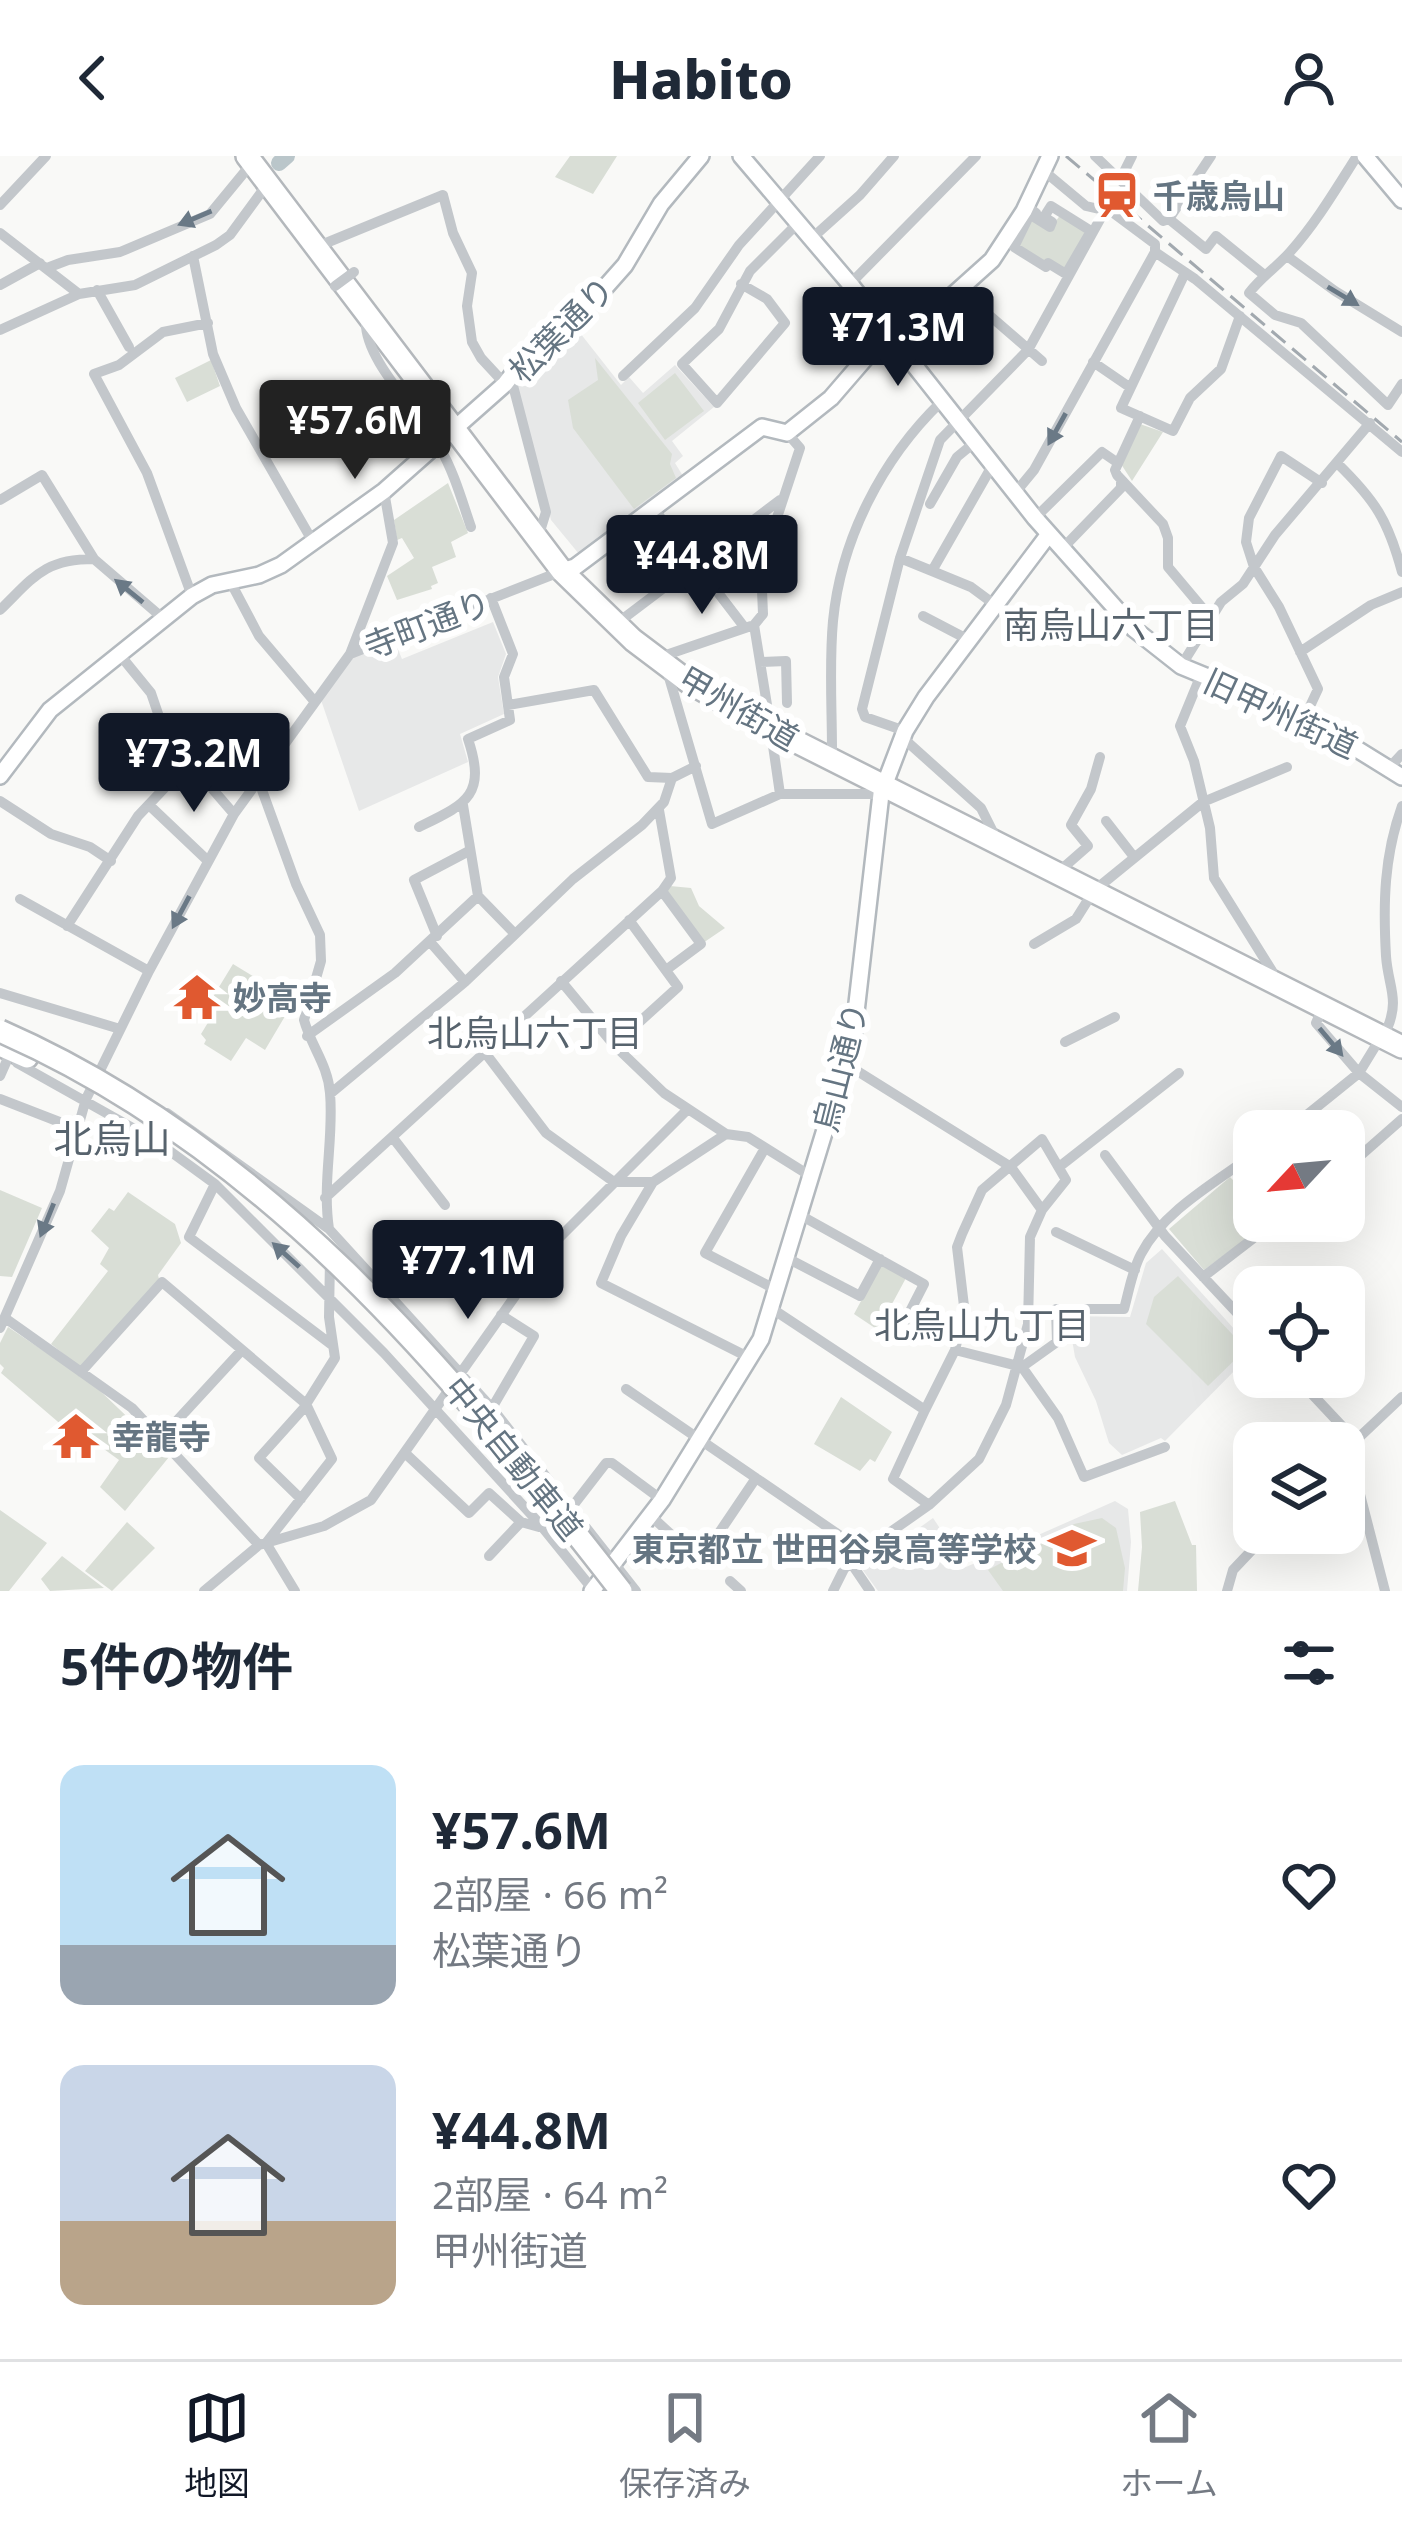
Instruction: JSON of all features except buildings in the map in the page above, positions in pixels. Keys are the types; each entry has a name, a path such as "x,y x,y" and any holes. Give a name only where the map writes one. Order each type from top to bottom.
{"highway":[{"name":"甲州街道","path":"253,158 449,431 633,640 776,717 885,787 1064,867 1097,889 1323,1007 1393,1038"},
{"name":"甲州街道","path":"253,158 326,243 449,431 541,527 568,569 667,659"},
{"name":"甲州街道","path":"776,717 885,787 1273,971 1393,1038"},
{"name":"中央自動車道","path":"0,1026 142,1106 242,1177 312,1237 448,1377 621,1591"},
{"name":"中央自動車道","path":"3,1053 78,1083 151,1127 236,1189 316,1259 438,1386 606,1591"}],"street":[{"path":"0,205 46,156"},
{"name":"松葉通り","path":"0,776 50,710 191,596 270,570 385,490 508,381 530,353 601,294 625,265 661,204 701,156"},
{"name":"旧甲州街道","path":"741,156 850,284 1035,518 1135,629 1181,666 1305,717 1398,766"},
{"path":"623,376 695,308 739,245 820,156"},
{"path":"811,238 860,195 894,156"},
{"path":"850,284 976,156"},
{"path":"1095,156 1163,220 1169,219 1211,156"},
{"path":"1121,178 1132,156"},
{"path":"1402,200 1361,156 1287,256 1263,274 1250,293 1279,317 1301,323 1388,405 1402,384"},
{"path":"0,286 43,266 120,252 210,214 253,158"},
{"path":"1015,493 1034,470 1155,252 1155,244 1134,226 1112,212 1086,206 1046,162"},
{"name":"寺町通り","path":"2,1323 59,1191 86,1099 149,971 234,814 350,654 568,569 762,427 787,433 831,398 888,336 960,290 1005,246 1046,162"},
{"path":"0,330 79,294 135,285 193,256 230,235 268,183"},
{"path":"326,243 442,195 472,273 467,307 472,342 481,358 508,381 546,512 541,527"},
{"path":"1051,206 1091,231 1066,274 1014,248 1032,210 1034,217 1050,226 1044,218 1051,206"},
{"path":"993,832 981,808 904,735 865,716 862,709 900,558 940,440 1028,350 1104,212"},
{"path":"1169,219 1206,249 1216,236 1263,274"},
{"path":"741,284 767,299 785,323 717,403 682,364 719,329 741,284 798,223"},
{"path":"0,233 79,294"},
{"path":"1155,252 1240,316 1402,452"},
{"path":"193,256 213,354 236,408 313,542"},
{"path":"1287,256 1402,332"},
{"path":"335,286 354,272"},
{"path":"1185,273 1121,408 1173,430 1190,398 1221,369 1240,316"},
{"path":"97,290 128,347"},
{"path":"960,290 1042,361"},
{"path":"191,596 147,473 94,374 119,364 163,332 208,323"},
{"path":"1094,362 1128,386"},
{"path":"832,751 833,619 850,550 883,468 941,402"},
{"path":"1140,416 1115,470 1162,524 1168,538 1168,567 1210,617"},
{"path":"1181,666 1210,617 1370,423"},
{"path":"449,431 471,527"},
{"path":"787,433 800,448 761,566 763,614 750,627 667,659 712,824 779,794 885,787"},
{"path":"931,504 957,457 974,443"},
{"path":"1035,518 1102,452 1118,463"},
{"path":"1305,717 1318,689 1254,567 1246,531 1281,456 1322,483"},
{"path":"1337,463 1376,502 1402,572"},
{"path":"932,571 992,466"},
{"path":"0,500 42,475 94,559 165,620"},
{"path":"1062,548 1121,488 1120,480"},
{"path":"350,654 393,543 385,490"},
{"path":"624,618 783,498"},
{"path":"653,509 750,627 776,717"},
{"name":"烏山通り","path":"593,1590 651,1516 699,1442 750,1358 771,1309 846,1064 856,1020 885,787 904,735 968,639 1049,534"},
{"path":"900,558 971,587 994,604"},
{"path":"0,610 45,566 68,559 94,559"},
{"path":"230,581 259,636 315,702"},
{"path":"1300,652 1371,605 1402,592"},
{"path":"491,598 513,654 504,677 510,721 468,740 476,777 464,805 478,896 514,934"},
{"path":"922,616 968,639"},
{"path":"120,656 151,693 165,734 234,814"},
{"path":"760,662 786,661 776,717 779,794"},
{"path":"1201,675 1180,726 1194,761 1214,878 1273,971"},
{"path":"508,705 595,690 649,776 672,778 697,766"},
{"path":"1064,867 1088,846 1071,825 1091,789 1100,757"},
{"path":"67,926 138,816 189,762"},
{"path":"1034,944 1076,919 1097,889 1203,802 1287,767"},
{"path":"330,1094 465,982 573,879 658,810 672,778"},
{"path":"258,779 320,935 321,961 304,1020 306,1036 324,1062 330,1094 325,1198 335,1358 306,1404 259,1459 301,1499"},
{"path":"0,801 51,834 90,847 112,861"},
{"path":"149,805 207,860"},
{"path":"419,827 464,805"},
{"path":"1313,1110 1393,1038 1395,1002 1387,962 1384,872 1402,806"},
{"path":"325,1198 662,891 671,878 658,810"},
{"path":"1106,821 1134,857"},
{"path":"465,982 434,940 413,880 469,851"},
{"path":"662,891 700,944 666,970"},
{"path":"306,1036 434,940 478,896"},
{"path":"20,899 149,971"},
{"path":"614,1045 678,987 629,920"},
{"path":"561,981 614,1045 664,1094 726,1134 748,1137 812,1178"},
{"path":"0,993 120,1029"},
{"path":"1323,1007 1316,1023 1359,1073 1402,1107"},
{"path":"1065,1042 1115,1016"},
{"path":"0,1026 99,1071 190,1126 329,1229 492,1408 637,1591"},
{"path":"483,1050 546,1132 614,1182 653,1182"},
{"path":"0,1076 3,1053 156,1141 215,1184 331,1296 593,1590"},
{"path":"846,1064 1011,1167 1042,1210"},
{"path":"1058,1167 1179,1073"},
{"path":"0,1099 75,1128"},
{"path":"262,1544 350,1514 371,1500 549,1248 688,1109"},
{"path":"1365,1152 1402,1119"},
{"path":"726,1134 653,1182 621,1236 602,1283 750,1358"},
{"path":"393,1138 445,1204"},
{"path":"833,1591 851,1563 929,1505 979,1459 1006,1406 1028,1324 1030,1237 1042,1210 1066,1180 1042,1139 982,1190 957,1247 964,1306 955,1350 893,1479 929,1505"},
{"path":"766,1148 705,1252 777,1290"},
{"path":"1105,1155 1161,1229 1233,1309"},
{"path":"1020,1366 1058,1342 1056,1309 1122,1310 1143,1252 1161,1229 1233,1170"},
{"path":"215,1184 189,1237 332,1345"},
{"path":"800,1215 924,1284 903,1325"},
{"path":"1056,1232 1135,1270"},
{"path":"1203,1277 1249,1242"},
{"path":"787,1258 860,1296 880,1259"},
{"path":"81,1372 162,1282 306,1404 332,1459 262,1544 204,1591"},
{"path":"771,1309 925,1410"},
{"path":"492,1408 534,1336 501,1315"},
{"path":"2,1323 46,1343 132,1408 262,1544 295,1591"},
{"path":"160,1438 242,1350"},
{"path":"955,1350 1020,1366 1058,1418 1084,1477 1166,1447"},
{"path":"626,1389 864,1552"},
{"path":"1365,1432 1402,1397"},
{"path":"1312,1398 1330,1422"},
{"path":"406,1454 469,1513 489,1493 520,1522 540,1526"},
{"path":"572,1507 606,1463 662,1500"},
{"path":"651,1516 700,1561 756,1478"},
{"path":"1365,1513 1384,1591"},
{"path":"489,1556 520,1522"},
{"path":"1227,1591 1230,1576 1249,1554"},
{"path":"851,1563 870,1591"},
{"path":"730,1581 741,1591"}],"shaded area":[{"path":"570,156 617,156 593,194 555,177"},
{"path":"1061,214 1089,232 1065,272 1023,252 1014,238 1030,218 1053,225"},
{"path":"573,324 621,385 629,377 643,393 675,365 714,407 672,441 683,456 675,463 683,476 579,554 551,520 516,382 532,357"},
{"path":"595,358 672,454 670,464 676,478 634,509 573,428 568,400 598,380"},
{"path":"211,360 220,386 187,402 175,378"},
{"path":"675,373 704,411 665,440 638,403"},
{"path":"1140,424 1163,432 1132,481 1121,464"},
{"path":"448,483 468,533 451,542 456,557 432,567 438,583 432,589 397,600 387,576 414,558 402,538 397,540 394,520"},
{"path":"493,622 506,654 498,677 504,714 460,734 468,762 359,811 321,700 353,657 394,640 402,659"},
{"path":"691,888 699,906 725,928 703,943 666,889"},
{"path":"233,964 294,1001 265,1050 246,1038 231,1061 204,1044 201,1034 212,1016 205,1010"},
{"path":"1230,1177 1233,1180 1233,1242 1242,1242 1204,1270 1169,1229"},
{"path":"0,1190 42,1208 12,1277 0,1276"},
{"path":"128,1192 175,1224 181,1243 159,1279 80,1367 51,1344 108,1271 100,1264 109,1248 91,1231"},
{"path":"1162,1249 1233,1328 1233,1372 1165,1441 1161,1438 1122,1455 1109,1443 1075,1357 1068,1316 1130,1317 1146,1263"},
{"path":"881,1264 906,1278 878,1330 854,1314"},
{"path":"1178,1276 1233,1335 1233,1362 1208,1386 1146,1324 1154,1297"},
{"path":"8,1327 93,1384 169,1457 125,1511 100,1487 119,1460 75,1428 71,1433 1,1373 0,1343"},
{"path":"841,1397 892,1432 875,1462 870,1459 860,1471 814,1444"},
{"name":"東京都立 世田谷泉高等学校","path":"1115,1501 1128,1509 1127,1591 878,1591 862,1569 933,1518 966,1567"},
{"path":"1175,1501 1192,1545 1196,1545 1197,1591 1138,1591 1140,1512"},
{"path":"0,1510 47,1543 9,1591 0,1591"},
{"path":"1102,1518 1116,1528 1125,1568 1123,1591 1003,1591 988,1570 1074,1524"},
{"path":"127,1522 155,1548 112,1591 85,1571"},
{"path":"62,1556 104,1588 50,1591 41,1579"}],"waterway":[{"path":"279,163 287,156"}],"railway":[{"path":"1066,156 1402,442"}],"place":[{"name":"千歳烏山","path":"1117,195"},
{"name":"妙高寺","path":"197,997"},
{"name":"幸龍寺","path":"76,1436"},
{"name":"東京都立 世田谷泉高等学校","path":"1072,1548"}],"district":[{"name":"南烏山六丁目","path":"1111,624"},
{"name":"北烏山六丁目","path":"535,1032"},
{"name":"北烏山","path":"112,1137"},
{"name":"北烏山九丁目","path":"982,1324"}]}
